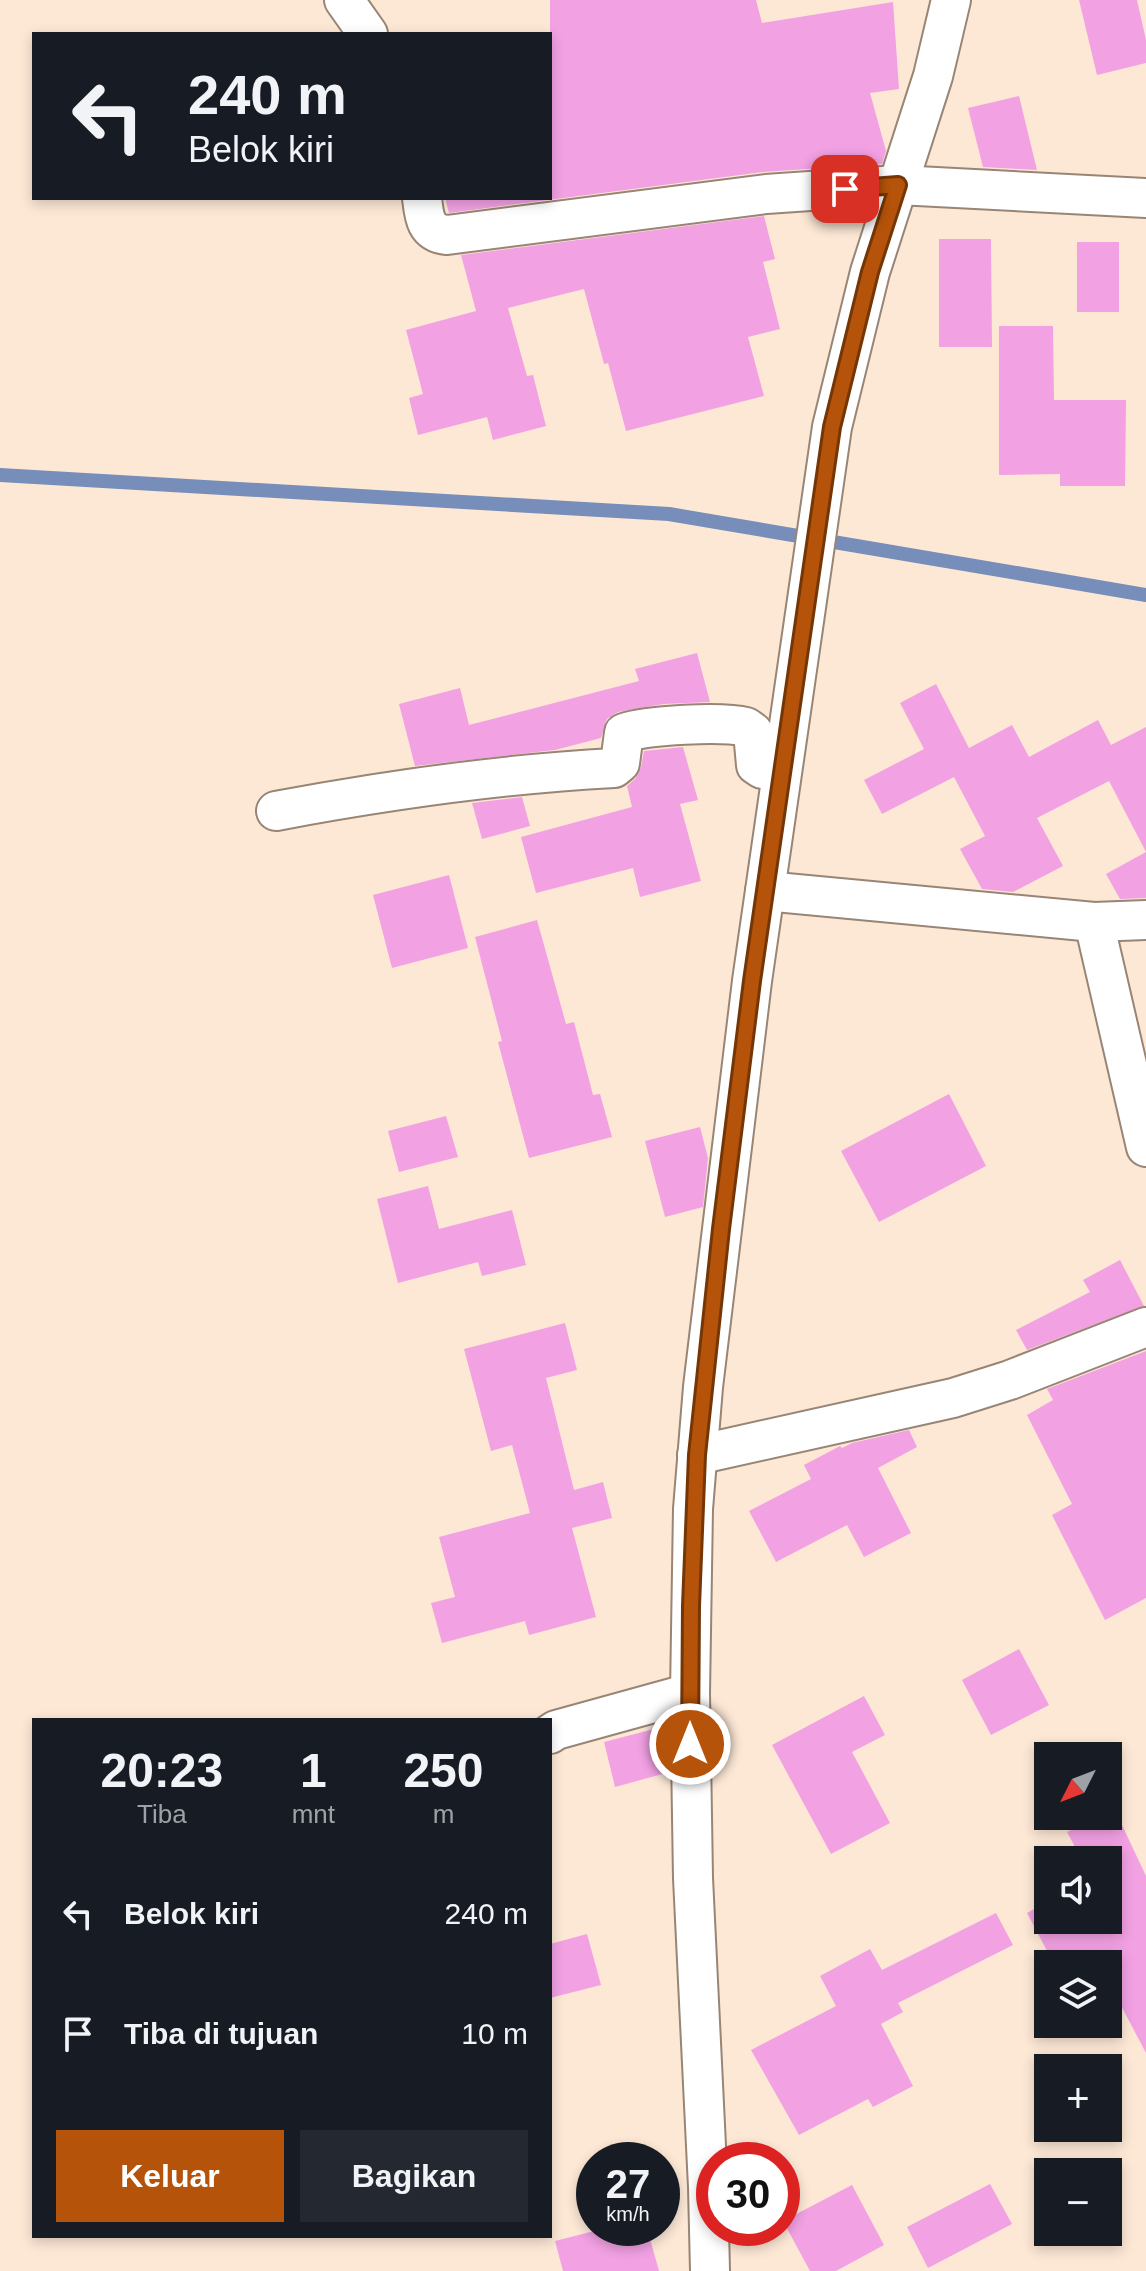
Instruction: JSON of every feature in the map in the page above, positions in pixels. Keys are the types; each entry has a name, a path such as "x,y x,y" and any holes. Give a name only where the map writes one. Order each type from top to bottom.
{"street":[{"path":"344,0 367,32"},
{"path":"710,2271 693,1878 690,1693 697,1455 728,1168 832,427 870,272 933,76 951,0"},
{"path":"422,200 427,224 439,234 447,235 766,194 898,185 1146,198"},
{"path":"276,811 459,782 614,768 620,763 624,733 634,730 737,724 753,732 756,765 762,769 782,770"},
{"path":"765,891 1094,922 1146,920"},
{"path":"1094,922 1146,1147"},
{"path":"697,1455 953,1398 1010,1380 1146,1327"},
{"path":"552,1733 690,1693"}],"building":[{"path":"550,0 756,0 762,23 893,2 899,89 870,93 886,151 882,164 763,172 552,200"},
{"path":"1079,0 1137,0 1146,40 1146,63 1097,75"},
{"path":"1019,96 1037,170 983,167 968,108"},
{"path":"446,200 549,200 449,213"},
{"path":"764,216 775,259 763,262 780,329 748,337 764,396 626,431 584,289 508,308 527,376 533,375 546,426 493,440 487,417 418,435 409,398 423,394 406,330 476,311 461,255"},
{"path":"939,239 991,239 992,347 939,347"},
{"path":"1077,242 1119,242 1119,312 1077,312"},
{"path":"999,326 1053,326 1054,400 1126,400 1125,486 1060,486 1060,474 999,475"},
{"path":"697,653 710,702 664,704 618,712 607,719 601,738 555,750 415,766 399,704 460,688 469,725 639,681 635,669"},
{"path":"936,684 969,748 1012,725 1029,757 1098,720 1111,745 1146,727 1146,852 1109,781 1037,818 1063,866 1013,892 982,889 960,849 985,836 954,777 882,814 864,780 924,749 900,703"},
{"path":"683,747 698,800 680,804 701,881 640,897 633,868 536,893 521,837 632,807 627,786 641,767 644,751"},
{"path":"522,797 530,826 482,839 472,803"},
{"path":"1146,852 1146,898 1120,899 1106,874"},
{"path":"449,875 468,948 392,968 373,895"},
{"path":"537,920 566,1024 574,1022 593,1095 600,1094 612,1137 529,1158 498,1042 502,1041 475,937"},
{"path":"949,1094 986,1166 879,1222 841,1151"},
{"path":"446,1116 458,1157 399,1172 388,1131"},
{"path":"700,1127 708,1158 703,1207 665,1217 645,1141"},
{"path":"428,1186 439,1229 512,1210 526,1265 482,1276 478,1262 398,1283 377,1199"},
{"path":"1120,1260 1144,1306 1027,1350 1016,1330 1090,1292 1083,1280"},
{"path":"565,1323 577,1370 546,1378 574,1490 603,1482 612,1518 572,1528 596,1617 529,1635 525,1621 442,1643 431,1603 455,1597 439,1537 530,1513 512,1445 491,1451 464,1349"},
{"path":"1146,1351 1146,1598 1105,1620 1052,1515 1072,1504 1027,1415 1053,1400 1047,1389"},
{"path":"909,1430 917,1447 878,1468 911,1533 864,1557 847,1525 776,1562 749,1511 811,1479 804,1465 840,1446 842,1448"},
{"path":"1019,1649 1049,1705 991,1735 962,1680"},
{"path":"864,1696 885,1735 852,1752 890,1823 831,1854 772,1745"},
{"path":"654,1729 666,1773 615,1787 604,1742"},
{"path":"1122,1825 1146,1876 1146,2053 1122,2008 1122,1950 1047,1950 1038,1934 1122,1934 1122,1846 1074,1846 1067,1832 1122,1830"},
{"path":"1034,1909 1034,1926 1027,1913"},
{"path":"996,1913 1013,1945 898,2003 903,2012 881,2024 913,2086 873,2107 868,2099 799,2135 751,2050 836,2006 820,1976 870,1949 882,1970"},
{"path":"587,1934 601,1985 552,1997 552,1943"},
{"path":"990,2184 1012,2224 928,2268 907,2227"},
{"path":"852,2185 884,2245 836,2271 810,2271 796,2246 800,2246 800,2212"},
{"path":"576,2236 576,2246 652,2246 659,2271 563,2271 555,2241"}],"waterway":[{"path":"0,475 669,514 1146,595"}],"route":[{"path":"690,1744 693,1509 697,1455 752,981 832,427 870,272 898,185 845,189"}]}
